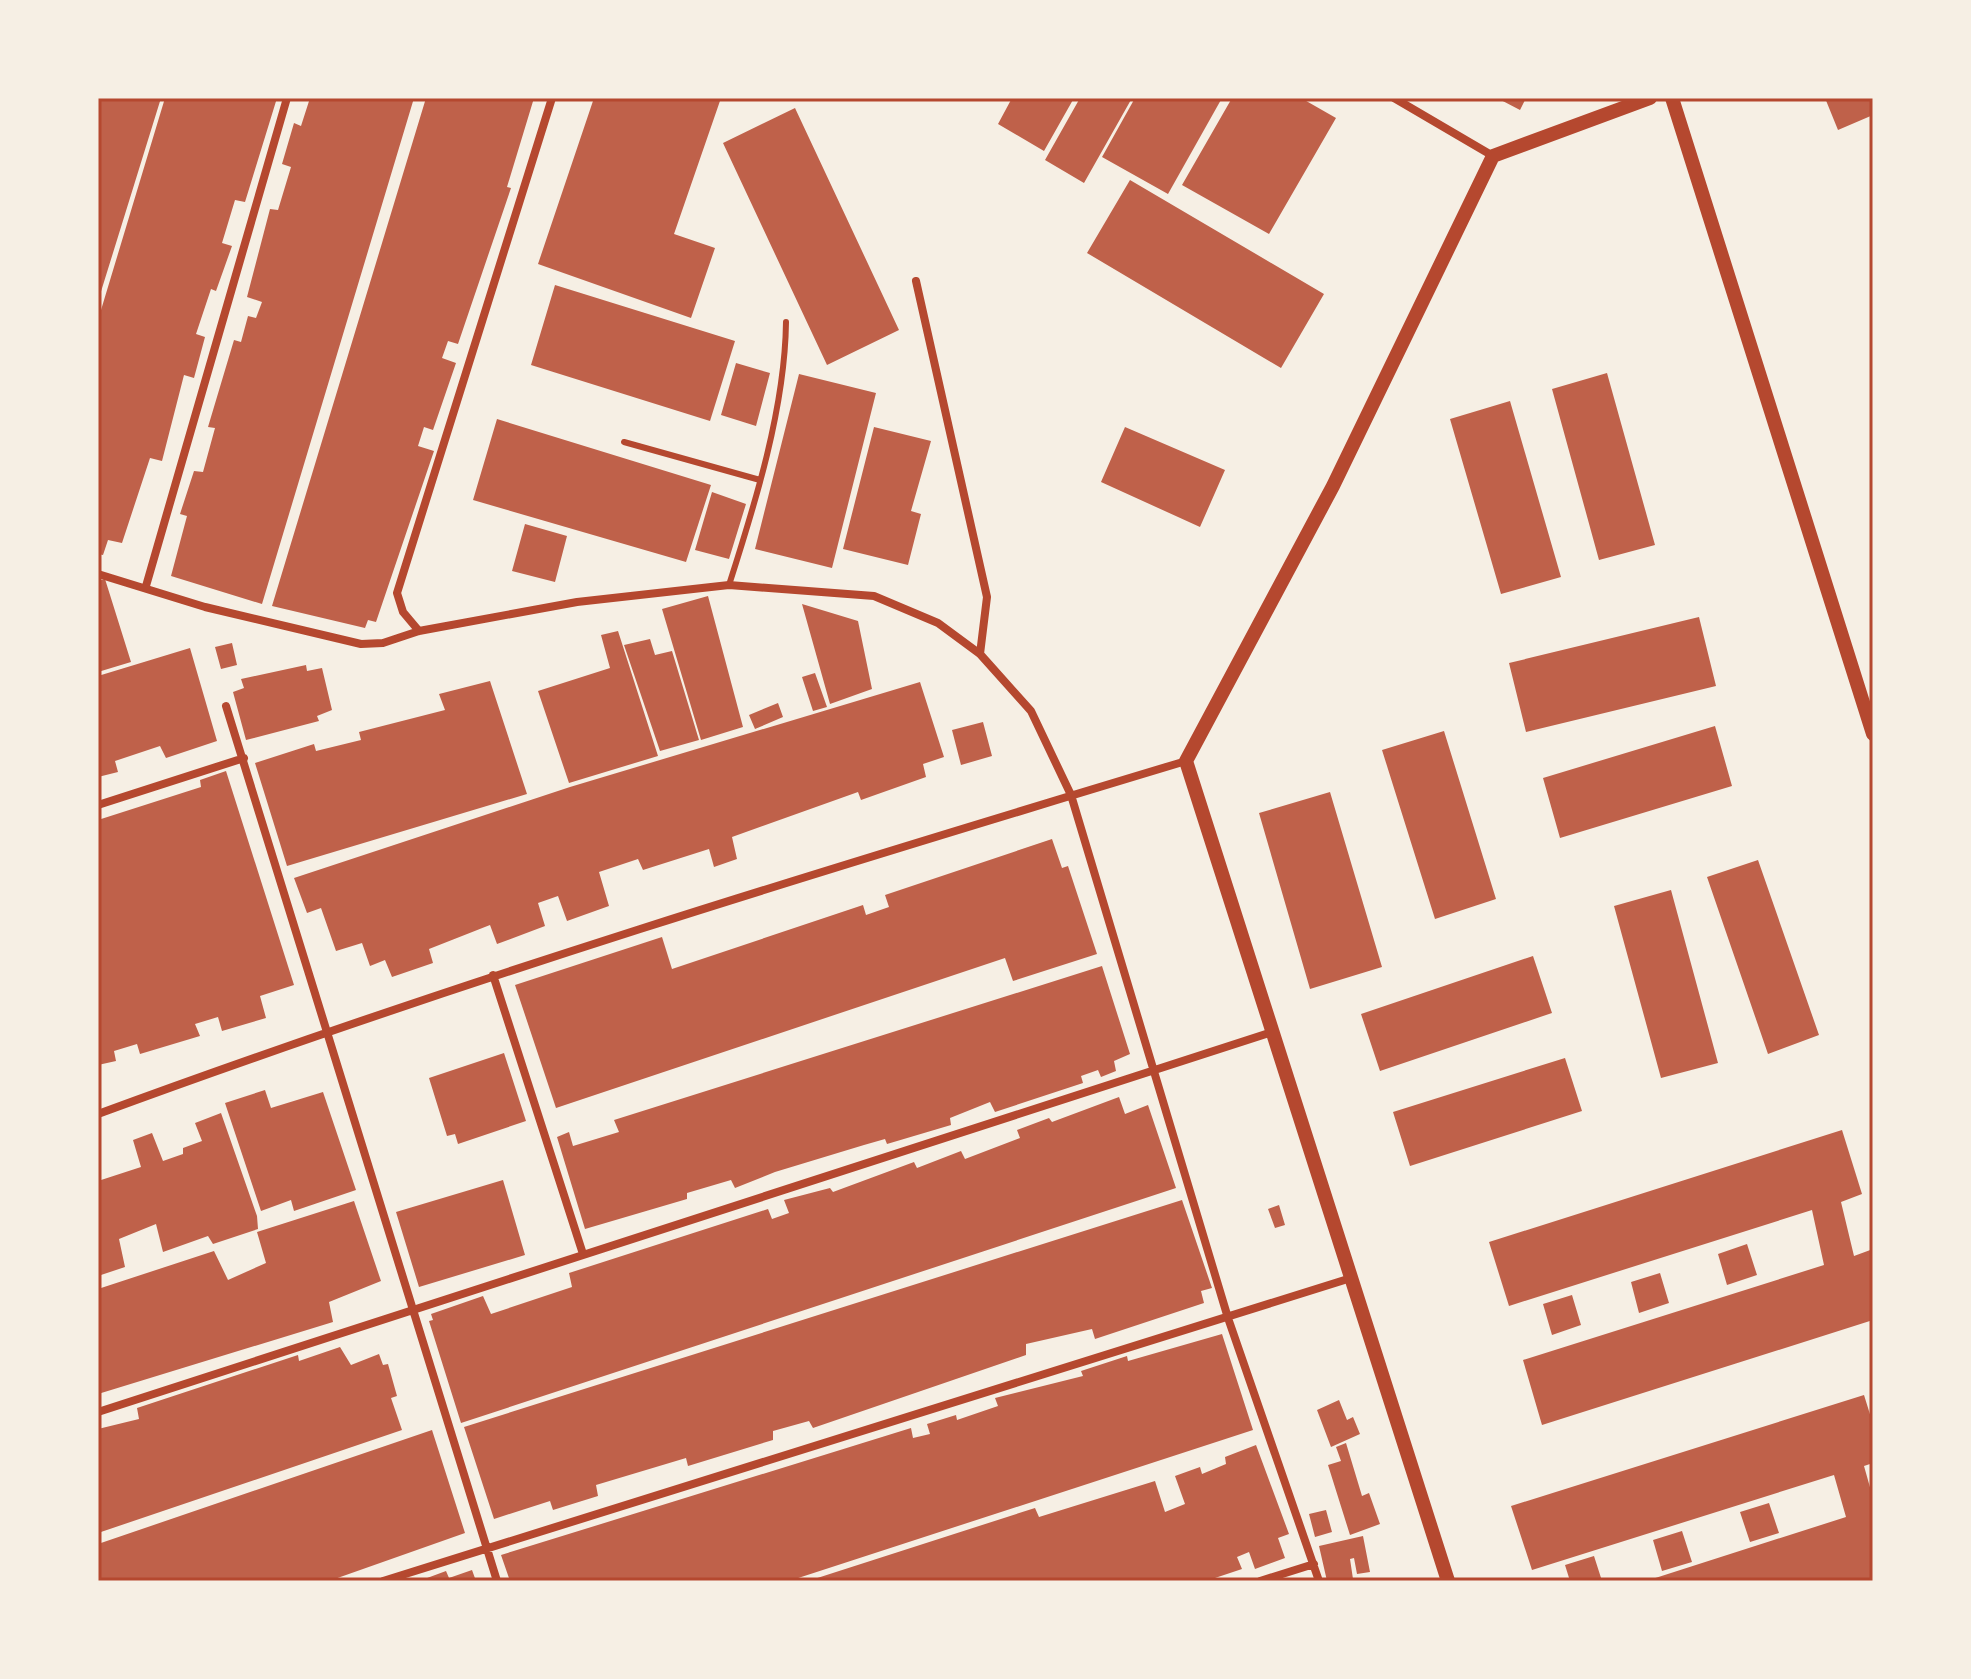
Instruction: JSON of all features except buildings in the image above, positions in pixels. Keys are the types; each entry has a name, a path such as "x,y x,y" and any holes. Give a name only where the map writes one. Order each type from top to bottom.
{"street":[{"path":"146,586 287,98"},
{"path":"419,631 403,612 397,593 552,98"},
{"path":"1394,98 1493,156"},
{"path":"98,1114 328,1029 493,975 1186,761 1333,486 1493,156 1650,98"},
{"path":"1672,98 1873,734"},
{"path":"916,281 987,597 980,654"},
{"path":"98,574 146,586 205,607 361,644 383,643 419,631 577,602 729,585 874,596 938,623 980,654 1031,711 1071,795 1228,1318 1319,1581"},
{"path":"226,706 497,1581"},
{"path":"98,805 244,758"},
{"path":"1186,761 1448,1581"},
{"path":"493,975 583,1254"},
{"path":"98,1412 1272,1032"},
{"path":"383,1581 1351,1278"},
{"path":"1260,1581 1314,1564"}],"lane":[{"path":"729,585 760,480 785,350 786,322"},
{"path":"624,442 760,480"}]}
